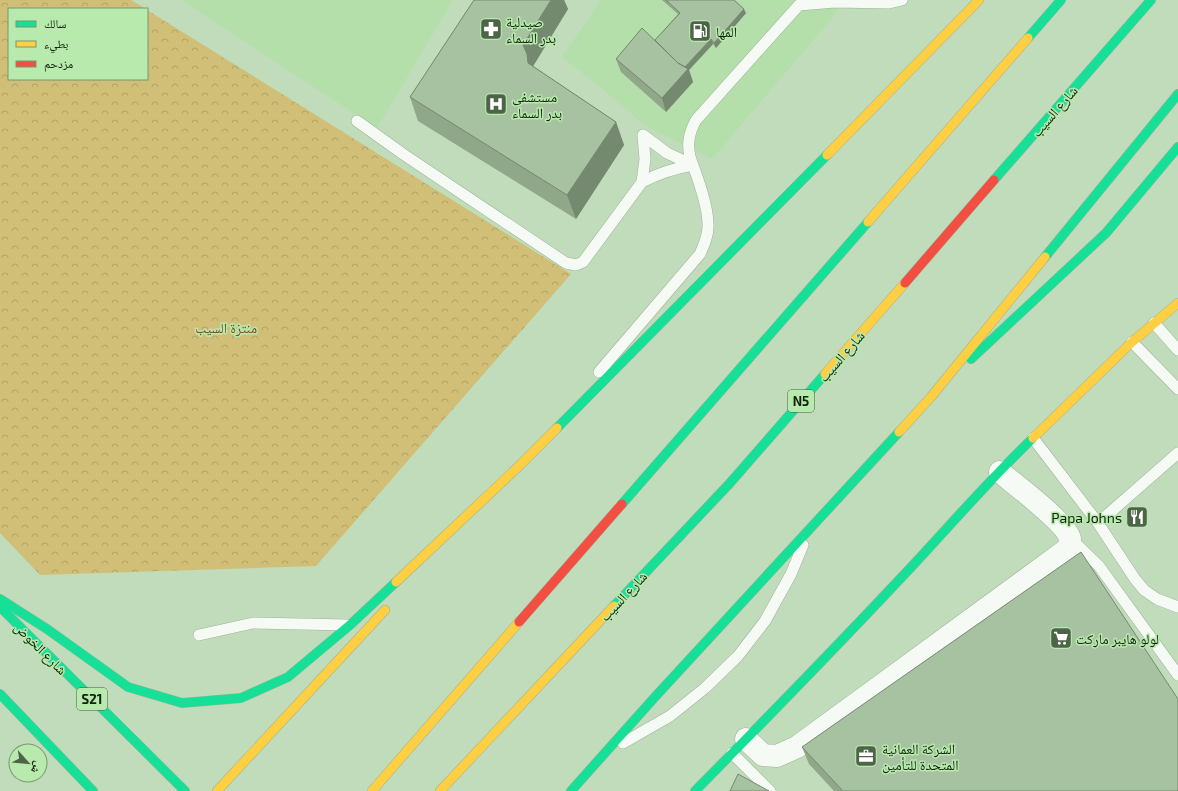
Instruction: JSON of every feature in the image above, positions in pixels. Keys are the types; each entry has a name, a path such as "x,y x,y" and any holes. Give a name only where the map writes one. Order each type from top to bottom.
{"main road":[{"path":"0,599 47,629 128,687 182,702 241,698 288,677 350,625 518,467 979,0"},
{"path":"372,791 1061,0"},
{"name":"شارع السيب","path":"440,791 730,483 1151,0"},
{"path":"571,791 811,526 931,397 1178,94"},
{"path":"931,397 1106,232 1178,147"},
{"path":"695,791 915,563 1033,438 1132,342 1178,303"},
{"path":"427,565 518,467"},
{"name":"شارع الخوض","path":"0,606 185,791"},
{"path":"217,791 389,606"},
{"path":"0,694 93,791"}],"street":[{"path":"739,746 763,755 777,756 797,747 1069,548 1070,538 1063,526 1000,472"}],"lane":[{"path":"518,467 700,254 706,241 708,214 688,149 691,130 696,120 799,3 902,0"},
{"path":"357,121 403,154 566,263 576,265 583,262 642,182 645,158 643,135 668,153 693,165"},
{"path":"642,182 667,171 693,165"},
{"path":"1154,323 1178,350"},
{"path":"1132,342 1178,389"},
{"path":"1033,438 1098,523 1134,579 1144,590 1157,599 1178,607"},
{"path":"1098,523 1178,453"},
{"path":"603,754 670,716 706,688 738,656 765,621 791,574 811,526"},
{"path":"1070,538 1099,566 1178,675"},
{"path":"199,635 253,623 350,625"},
{"path":"739,746 770,791"}],"shaded area":[{"path":"181,0 453,0 377,128"},
{"path":"601,0 845,0 832,18 712,159 646,126 562,57"}],"green space":[{"name":"منتزة السيب","path":"0,0 131,0 144,8 8,8 8,80 148,80 148,11 571,274 316,566 40,575 0,533"}],"building":[{"name":"مستشفى بدر السماء","path":"474,0 551,0 523,45 527,54 528,63 616,122 567,195 410,97"},
{"name":"المها","path":"666,0 734,0 744,9 714,43 711,39 685,67 678,63 655,40 680,13"},
{"path":"642,28 678,63 688,69 662,98 616,59"},
{"name":"لولو هايبر ماركت","path":"1081,552 1178,699 1178,791 843,791 802,747"},
{"path":"738,774 769,791 730,791"}],"traffic: fast":[{"path":"1028,38 1061,0"},
{"path":"994,180 1151,0"},
{"path":"1045,257 1178,94"},
{"path":"971,359 1106,233 1178,147"},
{"path":"557,428 827,155"},
{"path":"622,504 868,222"},
{"path":"614,606 730,483 825,374"},
{"path":"571,791 654,698 899,432"},
{"path":"695,791 833,649 1033,438"},
{"path":"0,599 47,629 128,687 182,703 241,698 288,677 350,625 396,582"},
{"path":"0,607 185,791"},
{"path":"0,694 93,791"}],"traffic: slow":[{"path":"827,155 979,0"},
{"path":"868,222 1028,38"},
{"path":"899,432 931,397 1045,257"},
{"path":"825,374 905,283"},
{"path":"1033,438 1132,342 1178,303"},
{"path":"396,582 518,467 557,428"},
{"path":"440,791 614,606"},
{"path":"217,791 385,610"},
{"path":"372,791 519,622"}],"traffic: jam":[{"path":"905,283 994,180"},
{"path":"519,622 622,504"}],"place":[{"name":"صيدلية بدر السماء","path":"491,29"},
{"name":"المها","path":"700,31"},
{"name":"مستشفى بدر السماء","path":"496,104"},
{"name":"Papa Johns","path":"1137,517"},
{"name":"لولو هايبر ماركت","path":"1061,638"},
{"name":"الشركة العمانية المتحدة للتأمين","path":"866,756"}]}
